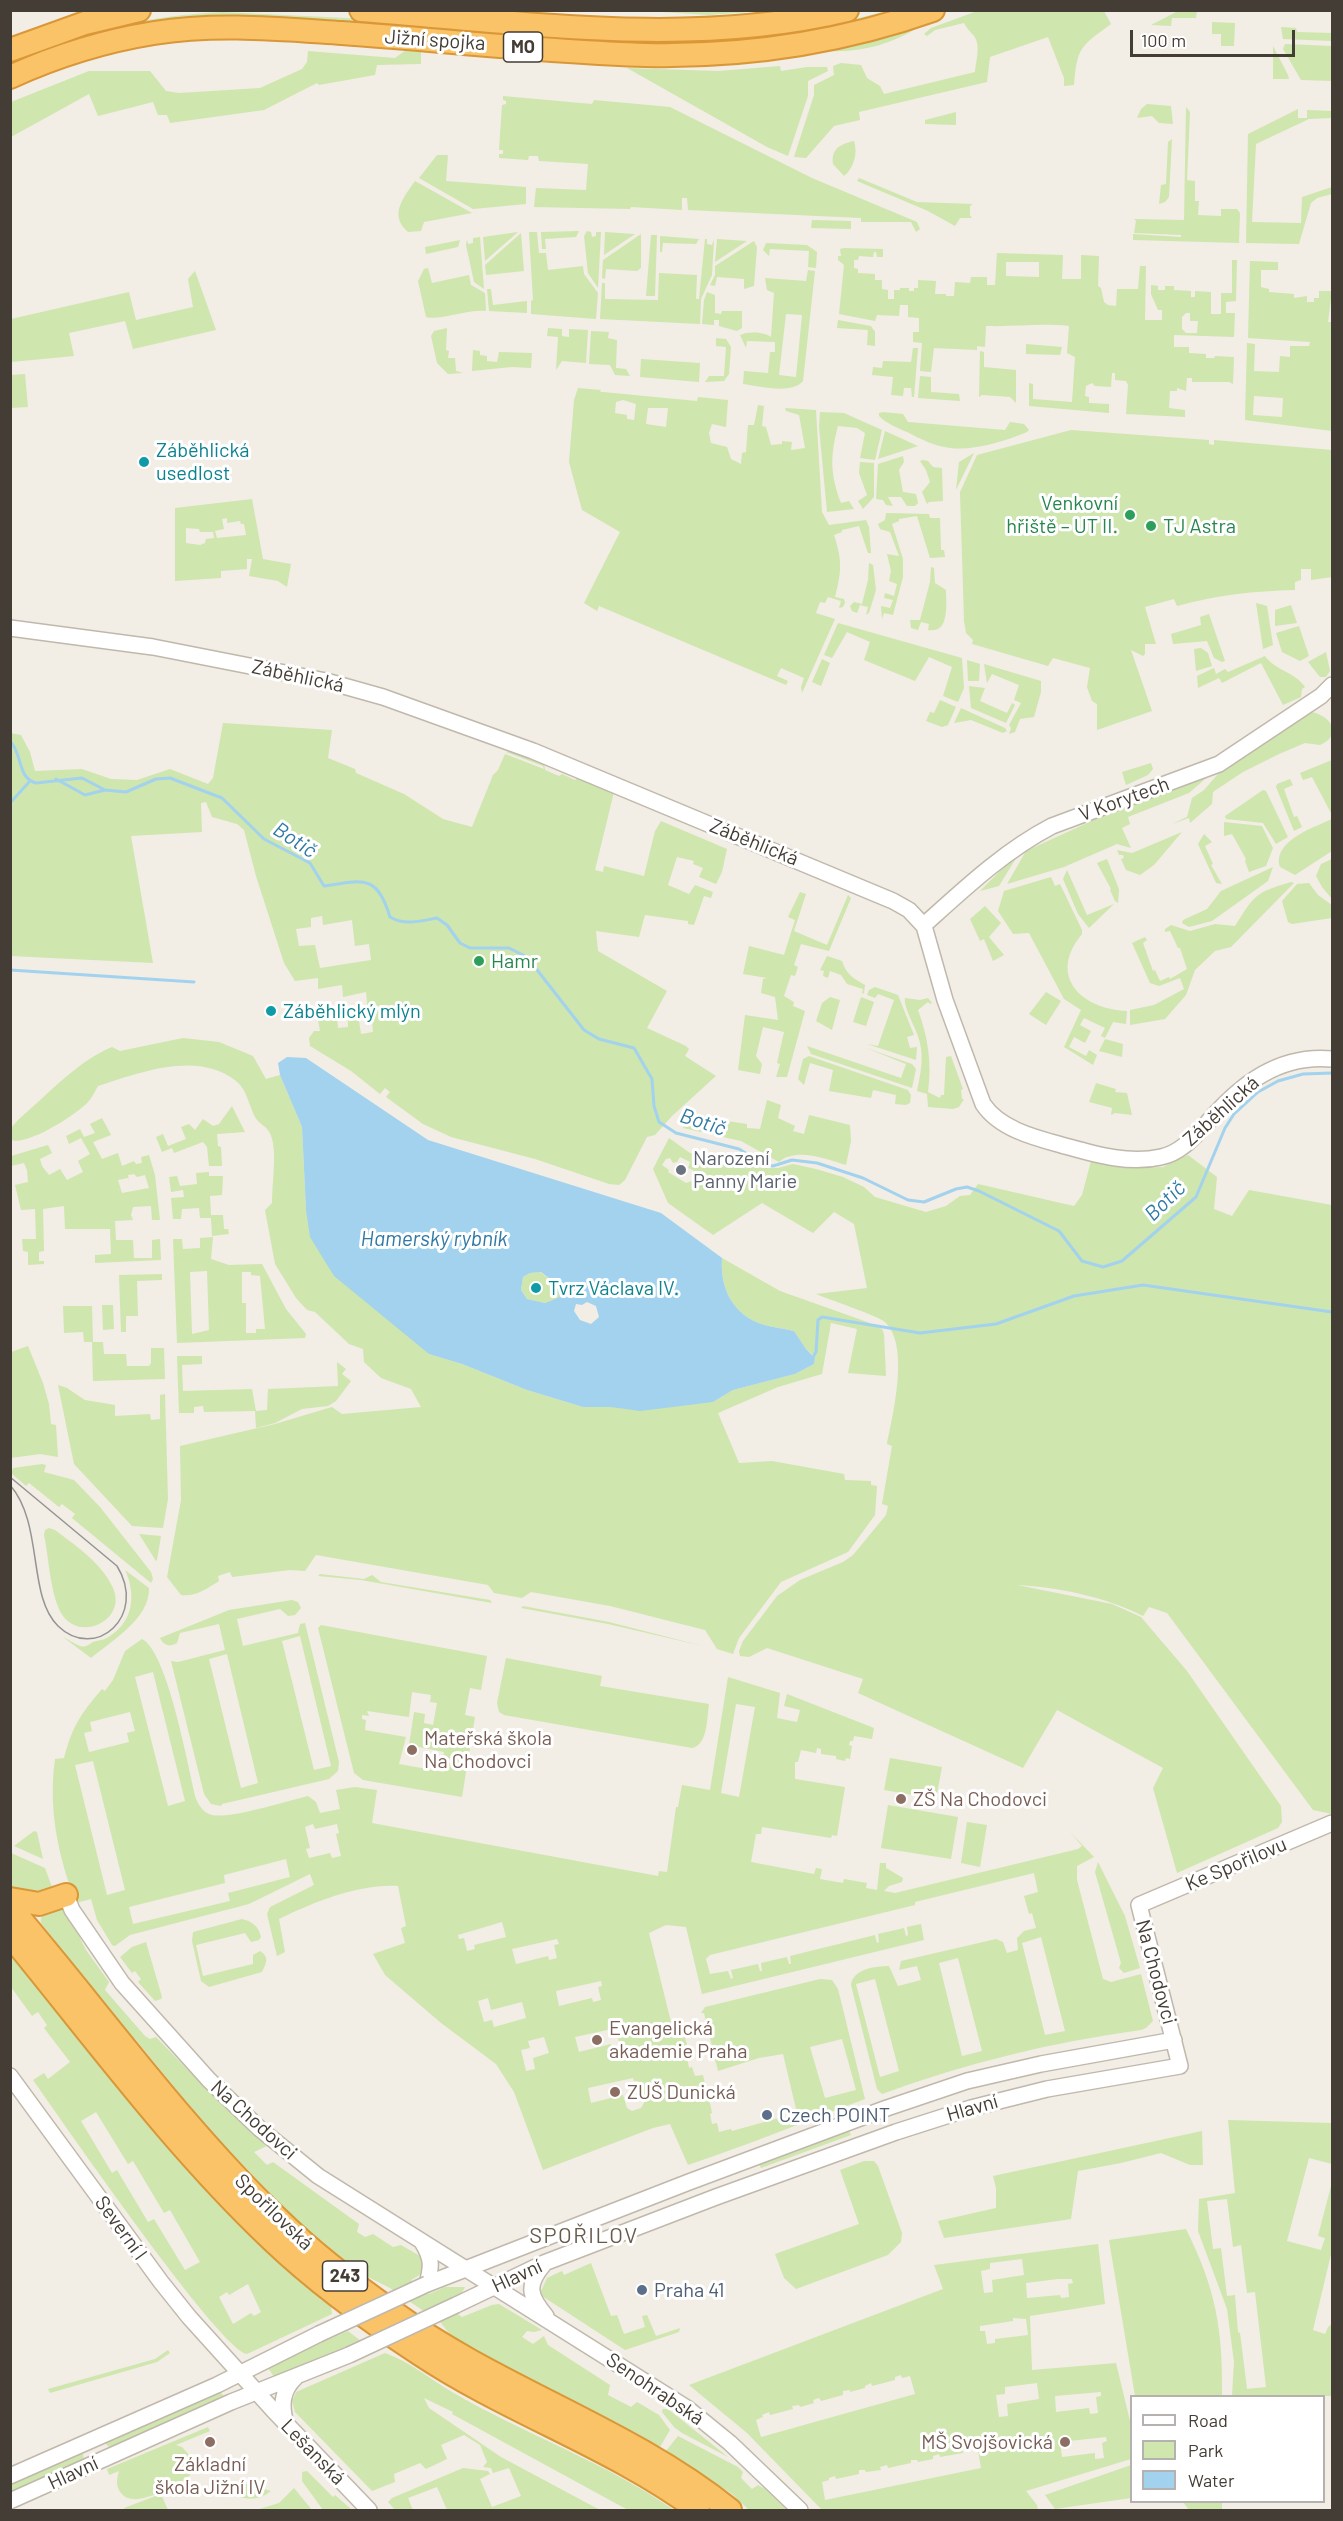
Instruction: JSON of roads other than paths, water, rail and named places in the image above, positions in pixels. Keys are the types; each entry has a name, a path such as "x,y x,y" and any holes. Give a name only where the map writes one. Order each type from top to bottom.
{"highway":[{"path":"10,50 86,22 139,10"},
{"name":"Jižní spojka","path":"362,10 681,31 760,26 847,10"},
{"name":"Jižní spojka","path":"10,77 103,43 189,29 293,30 585,51 700,54 744,52 810,44 876,29 933,10"},
{"path":"10,1899 39,1904 66,1895"},
{"name":"Spořilovská","path":"10,1907 204,2142 272,2213 311,2249 394,2313 431,2337 507,2382 663,2463 730,2511"},
{"name":"Spořilovská","path":"10,1935 191,2156 242,2211 294,2260 378,2325 450,2373 632,2469 698,2511"}],"street":[{"name":"Záběhlická","path":"10,628 153,647 326,681 383,697 523,747 882,895 904,907 924,924 945,1000 981,1100 996,1118 1044,1140 1115,1158 1162,1157 1187,1143 1238,1089 1264,1072 1297,1060 1332,1059"},
{"name":"V Korytech","path":"924,924 1016,847 1039,833 1052,826 1219,764 1321,696 1332,686"},
{"name":"Ke Spořilovu","path":"1139,1905 1332,1823"},
{"name":"Na Chodovci","path":"66,1895 72,1910 122,1983 209,2080 260,2129 318,2176 495,2286"},
{"name":"Na Chodovci","path":"1139,1905 1180,2066"},
{"name":"Hlavní","path":"10,2476 239,2373 427,2284 689,2181 967,2081 1041,2064 1174,2040"},
{"name":"Hlavní","path":"10,2502 231,2402 348,2355 544,2263 827,2155 971,2108 1047,2089 1180,2066"},
{"name":"Severní I","path":"10,2076 160,2282 257,2392"},
{"path":"420,2239 431,2256 431,2270 427,2284"},
{"path":"544,2263 532,2282 531,2294 535,2304 552,2322"},
{"name":"Senohrabská","path":"495,2286 653,2384 694,2413 730,2443 800,2511"},
{"path":"286,2424 282,2411 283,2397 296,2377"},
{"name":"Lešanská","path":"257,2392 369,2511"}],"water":[{"name":"Hamerský rybník","path":"287,1057 306,1058 428,1140 661,1213 722,1258 725,1287 728,1296 739,1311 760,1324 794,1331 815,1358 814,1364 795,1374 733,1390 713,1402 640,1411 611,1407 583,1407 527,1390 462,1364 429,1354 334,1276 310,1237 306,1210 302,1127 280,1075 278,1063","holes":["541,1272 554,1282 560,1297 545,1303 527,1299 521,1290 523,1277 530,1273","587,1302 596,1306 599,1317 591,1324 580,1320 574,1311 576,1304 582,1305"]}],"waterway":[{"name":"Botič","path":"10,741 26,776 36,783 82,778 105,790 126,792 156,779 170,778 222,798 264,839 310,863 324,886 349,882 367,883 380,893 390,917 396,920 413,922 437,918 447,925 460,943 470,948 509,948 527,957 584,1030 599,1039 634,1048 652,1079 654,1106 659,1122 676,1133 739,1149 764,1164 773,1166 792,1160 817,1163 863,1178 908,1200 924,1202 967,1187 1059,1231 1082,1261 1103,1267 1122,1261 1196,1197 1225,1128 1234,1114 1258,1092 1278,1081 1303,1074 1332,1073"},
{"name":"Botič","path":"56,779 85,795 105,790"},
{"name":"Botič","path":"10,803 30,781"},
{"path":"10,970 194,982"},
{"path":"813,1357 816,1352 818,1320 822,1317 920,1333 996,1324 1074,1296 1143,1285 1332,1312"}],"tram line":[{"path":"10,1477 117,1566 125,1584 126,1602 122,1616 113,1628 101,1636 87,1639 72,1636 58,1626 48,1613 42,1597 27,1519 21,1501 10,1485"}],"place":[{"name":"Záběhlická usedlost","path":"144,462"},
{"name":"Venkovní hřiště – UT II.","path":"1130,515"},
{"name":"TJ Astra","path":"1151,526"},
{"name":"Hamr","path":"479,961"},
{"name":"Záběhlický mlýn","path":"271,1011"},
{"name":"Narození Panny Marie","path":"681,1170"},
{"name":"Tvrz Václava IV.","path":"536,1288"},
{"name":"Mateřská škola Na Chodovci","path":"412,1750"},
{"name":"ZŠ Na Chodovci","path":"901,1799"},
{"name":"Evangelická akademie Praha","path":"597,2040"},
{"name":"ZUŠ Dunická","path":"615,2092"},
{"name":"Czech POINT","path":"767,2115"},
{"name":"Praha 41","path":"642,2290"},
{"name":"Základní škola Jižní IV","path":"210,2442"},
{"name":"MŠ Svojšovická","path":"1065,2442"}],"district":[{"name":"SPOŘILOV","path":"584,2236"}]}
